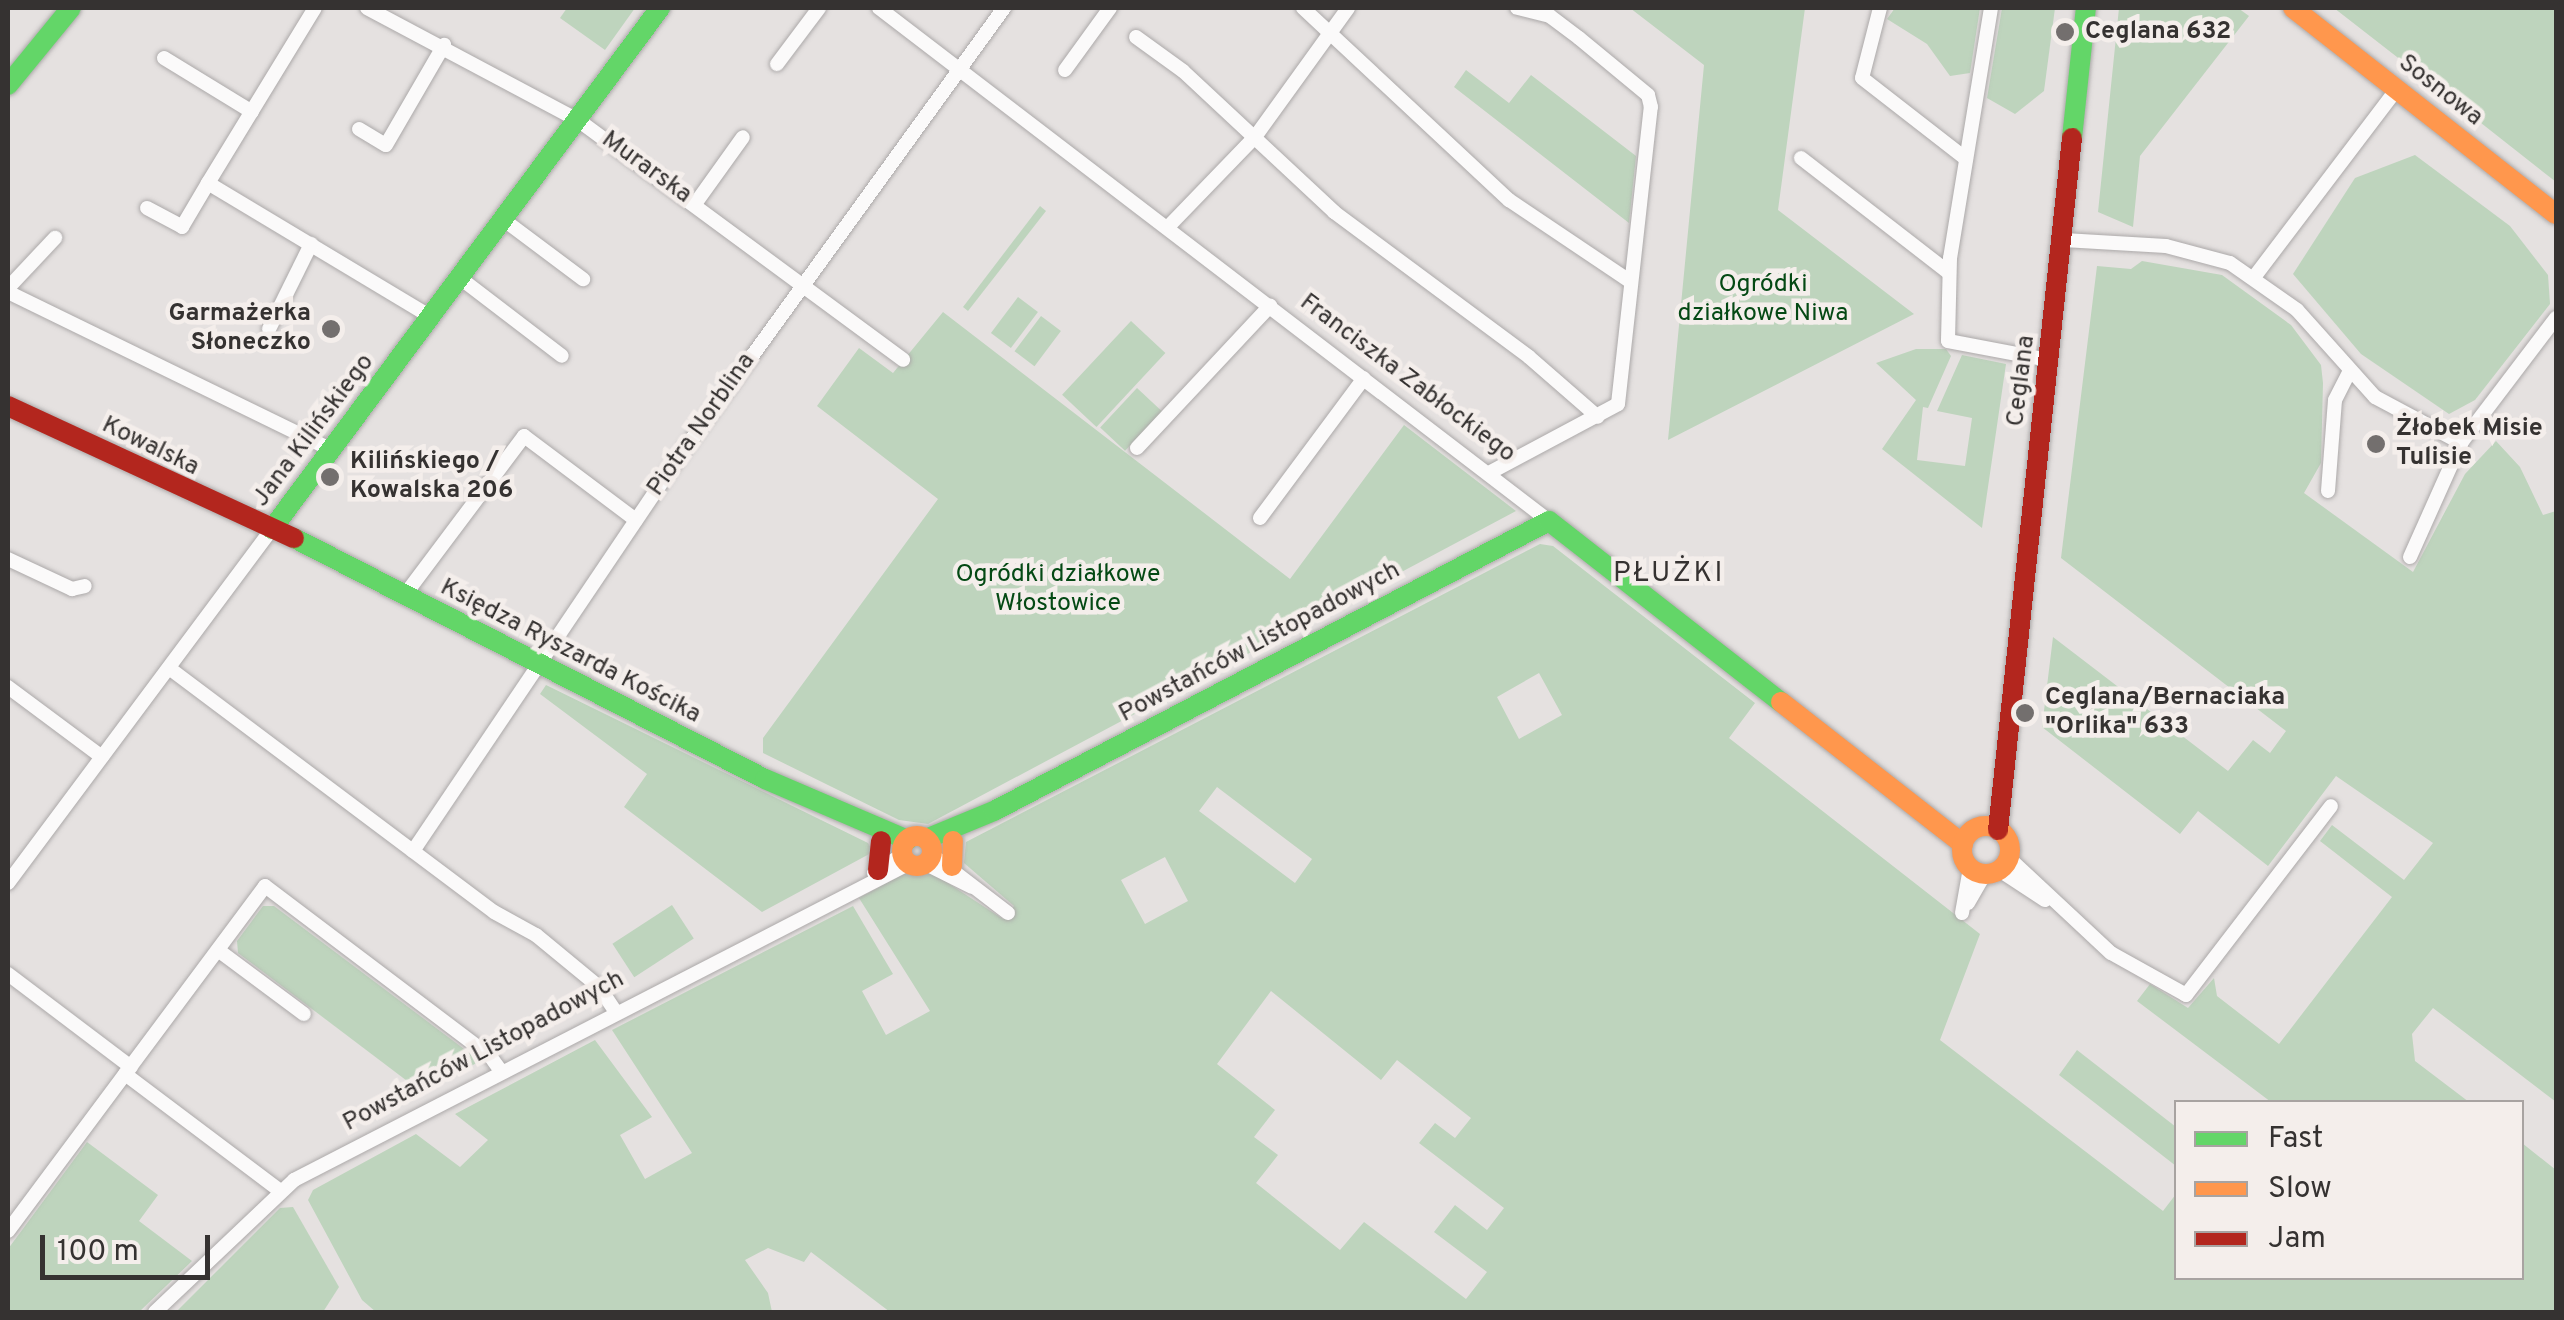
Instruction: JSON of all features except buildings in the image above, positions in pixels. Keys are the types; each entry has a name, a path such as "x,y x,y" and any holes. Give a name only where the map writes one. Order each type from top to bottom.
{"street":[{"path":"8,85 71,8"},
{"path":"147,208 182,227 315,8"},
{"name":"Murarska","path":"367,8 444,45 578,120 903,360"},
{"name":"Jana Kilińskiego","path":"8,883 660,8"},
{"path":"778,64 818,8"},
{"name":"Franciszka Zabłockiego","path":"879,8 1489,473 1901,796 1979,833"},
{"name":"Piotra Norblina","path":"413,852 543,666 636,520 1004,8"},
{"path":"1065,70 1110,8"},
{"path":"1303,8 1508,200 1630,282"},
{"path":"1166,228 1254,137 1348,8"},
{"path":"1489,473 1598,417 1620,398 1648,95 1550,16 1517,8"},
{"path":"1880,8 1862,78 1966,159"},
{"path":"1990,8 1949,273 1948,340 2050,360"},
{"name":"Ceglana","path":"1979,833 2003,759 2064,240 2086,8"},
{"name":"Sosnowa","path":"2293,8 2556,214"},
{"path":"1136,37 1254,137 1334,212 1484,322 1598,417"},
{"path":"359,129 386,146 444,45"},
{"path":"164,58 252,112"},
{"path":"2255,276 2397,89"},
{"path":"695,204 743,137"},
{"path":"1801,158 1949,273"},
{"path":"208,183 431,316"},
{"path":"504,220 582,279"},
{"path":"55,238 8,290 332,450"},
{"path":"2064,240 2187,250 2255,276 2297,310 2349,372 2396,410 2461,443"},
{"path":"269,329 311,244"},
{"path":"460,278 562,356"},
{"path":"1137,448 1270,306"},
{"path":"2410,557 2461,443 2556,318"},
{"path":"2328,491 2335,400 2349,372"},
{"path":"1260,518 1364,378"},
{"name":"Kowalska","path":"8,406 272,530"},
{"path":"404,596 524,436 636,520"},
{"name":"Powstańców Listopadowych","path":"155,1312 279,1190 1549,520"},
{"name":"Księdza Ryszarda Kościka","path":"272,530 917,852"},
{"path":"8,559 72,588 85,586"},
{"path":"169,668 413,852 536,935 599,986 615,1011"},
{"path":"8,687 102,757"},
{"path":"1979,833 1991,868 2064,912 2111,952 2186,995 2331,806"},
{"name":"Powstańców Listopadowych","path":"917,852 953,841 994,811"},
{"name":"Księdza Ryszarda Kościka","path":"846,818 881,841 917,852"},
{"path":"1979,833 2008,842 1991,868"},
{"path":"873,874 881,841"},
{"path":"952,866 953,841"},
{"path":"917,852 952,866 1008,913"},
{"path":"917,852 977,889"},
{"path":"8,1231 266,886 490,1056 501,1071"},
{"path":"218,950 304,1014"},
{"path":"8,974 279,1190"}],"green space":[{"path":"567,8 635,8 605,50 560,18"},
{"name":"Ogródki działkowe Niwa","path":"1630,8 1805,8 1778,210 1914,314 1668,440 1704,65"},
{"path":"1895,8 1980,8 1970,73 1950,76 1927,44 1887,19"},
{"path":"2002,8 2055,8 2044,91 2015,114 1987,98"},
{"path":"2119,8 2238,8 2249,16 2140,156 2133,227 2098,212"},
{"path":"2334,8 2556,8 2556,182 2415,71"},
{"path":"1466,70 1509,103 1531,75 1636,156 1629,223 1454,87"},
{"path":"2415,155 2510,226 2548,275 2550,304 2475,400 2449,414 2361,354 2293,274 2355,178"},
{"path":"1040,206 1046,211 968,311 963,307"},
{"path":"2142,261 2222,275 2291,325 2321,365 2323,383 2321,463 2304,493 2413,572 2465,474 2496,441 2520,467 2543,515 2556,511 2556,1102 2433,1008 2412,1034 2415,1061 2466,1100 2268,1100 2137,1001 2150,984 2188,1008 2214,978 2217,996 2279,1044 2392,897 2320,841 2332,825 2404,880 2433,843 2336,776 2268,866 2198,811 2180,834 2042,727 2053,637 2228,771 2253,740 2270,753 2286,731 2061,558 2097,266 2131,269"},
{"path":"1018,297 1038,312 1011,348 991,333"},
{"name":"Ogródki działkowe Włostowice","path":"943,312 1290,579 1404,425 1516,511 928,824 899,820 763,753 763,738 938,499 817,406 859,348 893,373"},
{"path":"1041,316 1061,331 1034,366 1015,351"},
{"path":"1131,321 1165,353 1096,427 1062,395"},
{"path":"1916,349 1946,349 1951,356 1928,408 1923,407 1917,460 1965,466 1972,418 1937,411 1962,355 2006,364 1982,528 1882,449 1916,400 1876,363"},
{"path":"1137,388 1162,411 1125,451 1100,427"},
{"path":"1540,544 1553,546 1755,703 1729,738 1980,934 1940,1040 2163,1211 2174,1197 2174,1280 2524,1280 2524,1145 2556,1170 2556,1312 890,1312 811,1252 804,1262 768,1248 745,1260 768,1293 772,1312 376,1312 362,1300 308,1200 313,1190 416,1134 460,1167 488,1140 455,1114 595,1040 652,1117 620,1135 645,1179 692,1153 612,1030 853,906 893,974 862,991 886,1035 930,1011 859,898 905,873 931,872 1003,919 1014,906 964,863 966,842","holes":["1539,673 1562,715 1519,739 1497,697","1217,787 1312,859 1295,883 1199,811","1165,857 1188,901 1145,924 1121,880","1271,991 1381,1080 1397,1060 1471,1118 1455,1138 1435,1123 1419,1143 1504,1208 1487,1230 1455,1205 1434,1232 1487,1272 1466,1299 1364,1222 1340,1250 1256,1183 1278,1155 1254,1137 1275,1110 1217,1064"]},
{"path":"546,685 868,843 873,852 762,912 624,807 647,774 540,694"},
{"path":"672,905 694,939 634,977 612,944"},
{"path":"263,906 274,906 480,1061 423,1093 238,953 237,941"},
{"path":"2077,1050 2174,1125 2174,1164 2059,1075"},
{"path":"87,1142 158,1195 139,1221 192,1261 139,1312 8,1312 8,1249"},
{"path":"293,1207 339,1287 323,1312 176,1312 280,1208"}],"traffic: fast":[{"path":"8,85 71,8"},
{"path":"272,529 660,8"},
{"path":"2072,138 2086,8"},
{"path":"926,839 994,811 1549,521 1781,702"},
{"path":"294,538 765,779 907,840"}],"traffic: slow":[{"path":"2293,8 2556,214"},
{"path":"1781,702 1963,844"},
{"path":"1986,826 2003,833 2010,850 2003,867 1986,874 1969,867 1962,850 1969,833 1986,826"},
{"path":"917,836 931,845 932,851 923,865 917,866 903,857 902,851 911,837 917,836"},
{"path":"952,866 953,841"}],"traffic: jam":[{"path":"1998,830 2072,138"},
{"path":"8,406 294,538"},
{"path":"878,870 881,841"}],"place":[{"name":"Ceglana 632","path":"2065,32"},
{"name":"Garmażerka Słoneczko","path":"331,329"},
{"name":"Żłobek Misie Tulisie","path":"2376,444"},
{"name":"Kilińskiego / Kowalska 206","path":"330,477"},
{"name":"Ceglana/Bernaciaka \"Orlika\" 633","path":"2025,713"}],"district":[{"name":"PŁUŻKI","path":"1669,574"}]}
